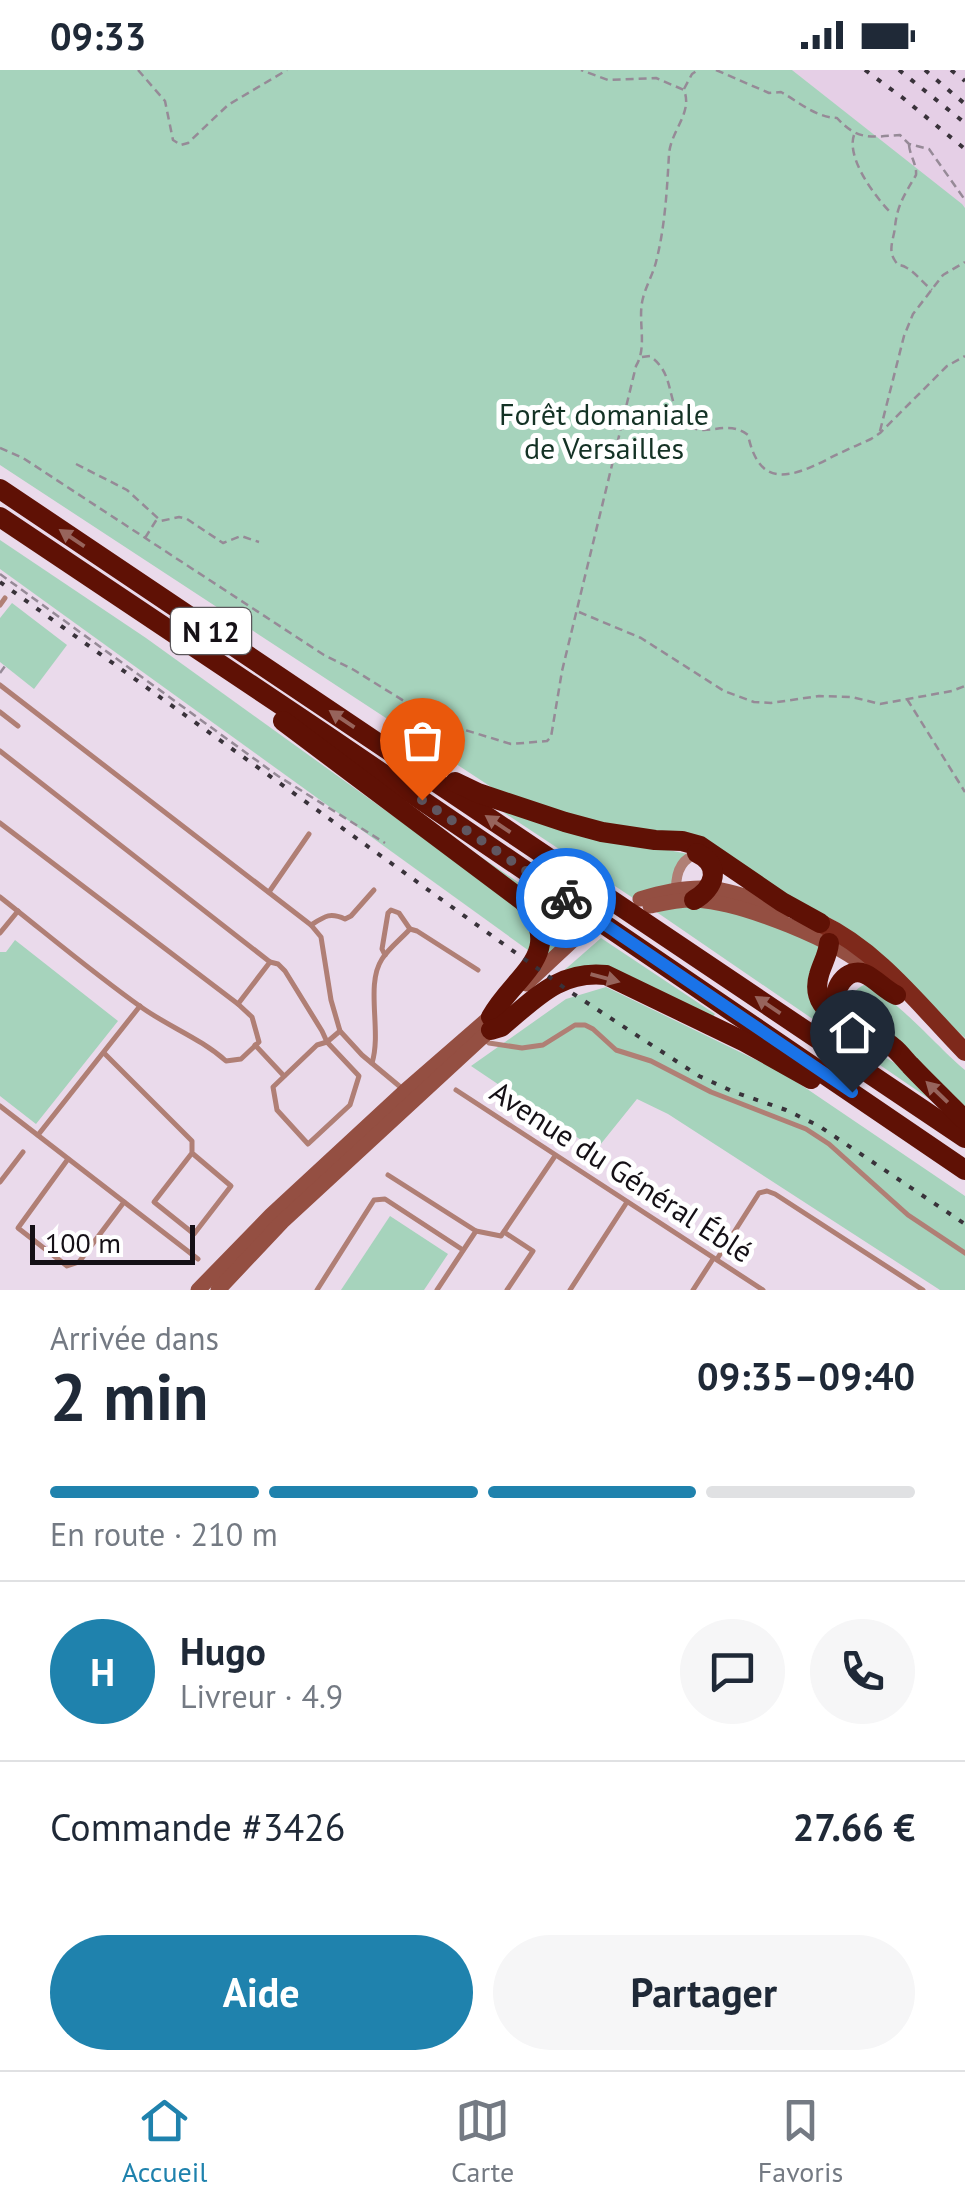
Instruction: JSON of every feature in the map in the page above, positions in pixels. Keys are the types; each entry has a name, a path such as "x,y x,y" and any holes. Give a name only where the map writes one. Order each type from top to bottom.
{"highway":[{"name":"N 12","path":"0,489 965,1138"},
{"name":"N 12","path":"0,517 965,1170"},
{"path":"265,694 274,715 534,913 540,928 539,951 528,971 497,1006 488,1028 501,1027 562,980 584,974 606,975 745,1042 827,1088 852,1092"},
{"path":"423,773 445,777 478,793 564,822 602,832 682,840 700,846 825,933 829,950 816,990 821,1002 830,1014 908,1064"},
{"path":"655,840 708,858 713,866 693,892"},
{"path":"896,995 858,972 842,980 836,999 840,1008 894,1048 965,1120"}],"main road":[{"path":"645,903 693,892 844,936 877,961 965,1052"},
{"path":"218,1290 282,1222 589,932"},
{"path":"825,933 896,995 965,1064"},
{"path":"198,1290 271,1214 405,1091 488,1028"}],"street":[{"path":"693,892 676,878 690,856 699,854"}],"lane":[{"path":"0,605 5,598"},
{"path":"0,684 311,924 321,936 330,1000 340,1031 362,1056 405,1091"},
{"path":"0,712 18,726"},
{"path":"0,752 285,971 326,1042 358,1076 350,1105 308,1144 277,1110 273,1087 317,1045 326,1042 340,1031"},
{"path":"0,823 238,1004 252,1017 258,1042 241,1059 226,1061 205,1042 140,1006 0,898"},
{"path":"269,892 309,834"},
{"path":"311,924 328,914 346,919 352,916 374,890"},
{"path":"385,955 382,950 391,910 399,912 410,929 478,970"},
{"path":"0,934 18,911"},
{"path":"372,1062 376,1051 375,978 379,963 410,929"},
{"path":"238,1004 270,962"},
{"path":"38,1135 140,1006"},
{"path":"488,1028 489,1043 522,1048 543,1045 575,1025 584,1025 616,1050 806,1129 829,1144 908,1215 965,1253"},
{"path":"256,1045 284,1076"},
{"path":"104,1053 192,1141 192,1153 154,1202 194,1234 231,1186 192,1153"},
{"name":"Avenue du Général Éblé","path":"456,1090 763,1290"},
{"path":"0,1106 198,1258"},
{"path":"0,1182 23,1152"},
{"path":"388,1175 476,1230 501,1236 555,1156"},
{"path":"68,1159 18,1228 67,1266 79,1262 124,1202"},
{"path":"693,1290 759,1193 768,1191 923,1290"},
{"path":"317,1290 374,1200 380,1198 463,1250"},
{"path":"570,1290 627,1202"},
{"path":"437,1290 476,1230"},
{"path":"504,1232 533,1251 507,1290"}],"path":[{"path":"138,70 165,101 173,140 181,145 228,106 287,70"},
{"path":"0,448 39,468 324,655 399,699 475,734 511,744 547,741 641,358 642,300 659,248 670,143 687,110 688,99 684,90 656,78 608,80 580,70"},
{"path":"684,90 698,70"},
{"path":"716,70 769,94 781,92 826,117 838,118 855,134 900,135 909,144 929,150 965,200"},
{"path":"855,134 851,145 856,161 880,202 894,216 892,256 932,290"},
{"path":"894,216 916,175 909,144"},
{"path":"880,433 913,314 942,275 965,262"},
{"path":"641,358 650,356 660,363 683,420 694,429 708,432 727,426 739,428 748,435 758,463 770,473 786,476 808,470 880,433 947,366 965,356"},
{"path":"76,464 127,490 162,521 187,519 224,544 241,536 259,542"},
{"path":"144,539 158,518"},
{"path":"0,574 278,776 385,842"},
{"path":"578,611 641,638 724,691 754,702 819,696 852,697 880,704 965,686"},
{"path":"0,673 5,666"},
{"path":"906,698 965,792"}],"shaded area":[{"path":"792,70 965,70 965,208 961,204"}],"green space":[{"name":"Forêt domaniale de Versailles","path":"0,70 792,70 962,204 965,1038 839,923 775,888 735,858 508,798 0,465"},
{"path":"0,540 146,638 521,908 530,919 532,953 0,569"},
{"path":"12,603 67,645 34,689 0,662 0,618"},
{"path":"503,812 688,854 672,883 633,898"},
{"path":"465,846 584,927 544,963 548,946"},
{"path":"721,907 826,946 831,1024 906,1070 947,1111 655,911"},
{"path":"601,938 715,1014 710,1021 621,977 560,974"},
{"path":"15,940 118,1021 36,1124 0,1096 0,952 6,952"},
{"path":"864,985 901,1009 965,1070 965,1106 854,1011 852,997"},
{"path":"606,987 785,1074 965,1196 965,1290 940,1290 668,1114 637,1099 596,1150 471,1066 566,999"},
{"path":"390,1216 448,1254 424,1290 341,1290"}],"railway":[{"path":"865,70 965,149"},
{"path":"899,70 965,123"},
{"path":"925,70 965,104"},
{"path":"951,70 965,81"},
{"path":"0,582 566,989 699,1076 819,1126 965,1224"}],"way so far":[{"path":"422,800 566,898"}],"route":[{"path":"566,898 852,1092"}]}
